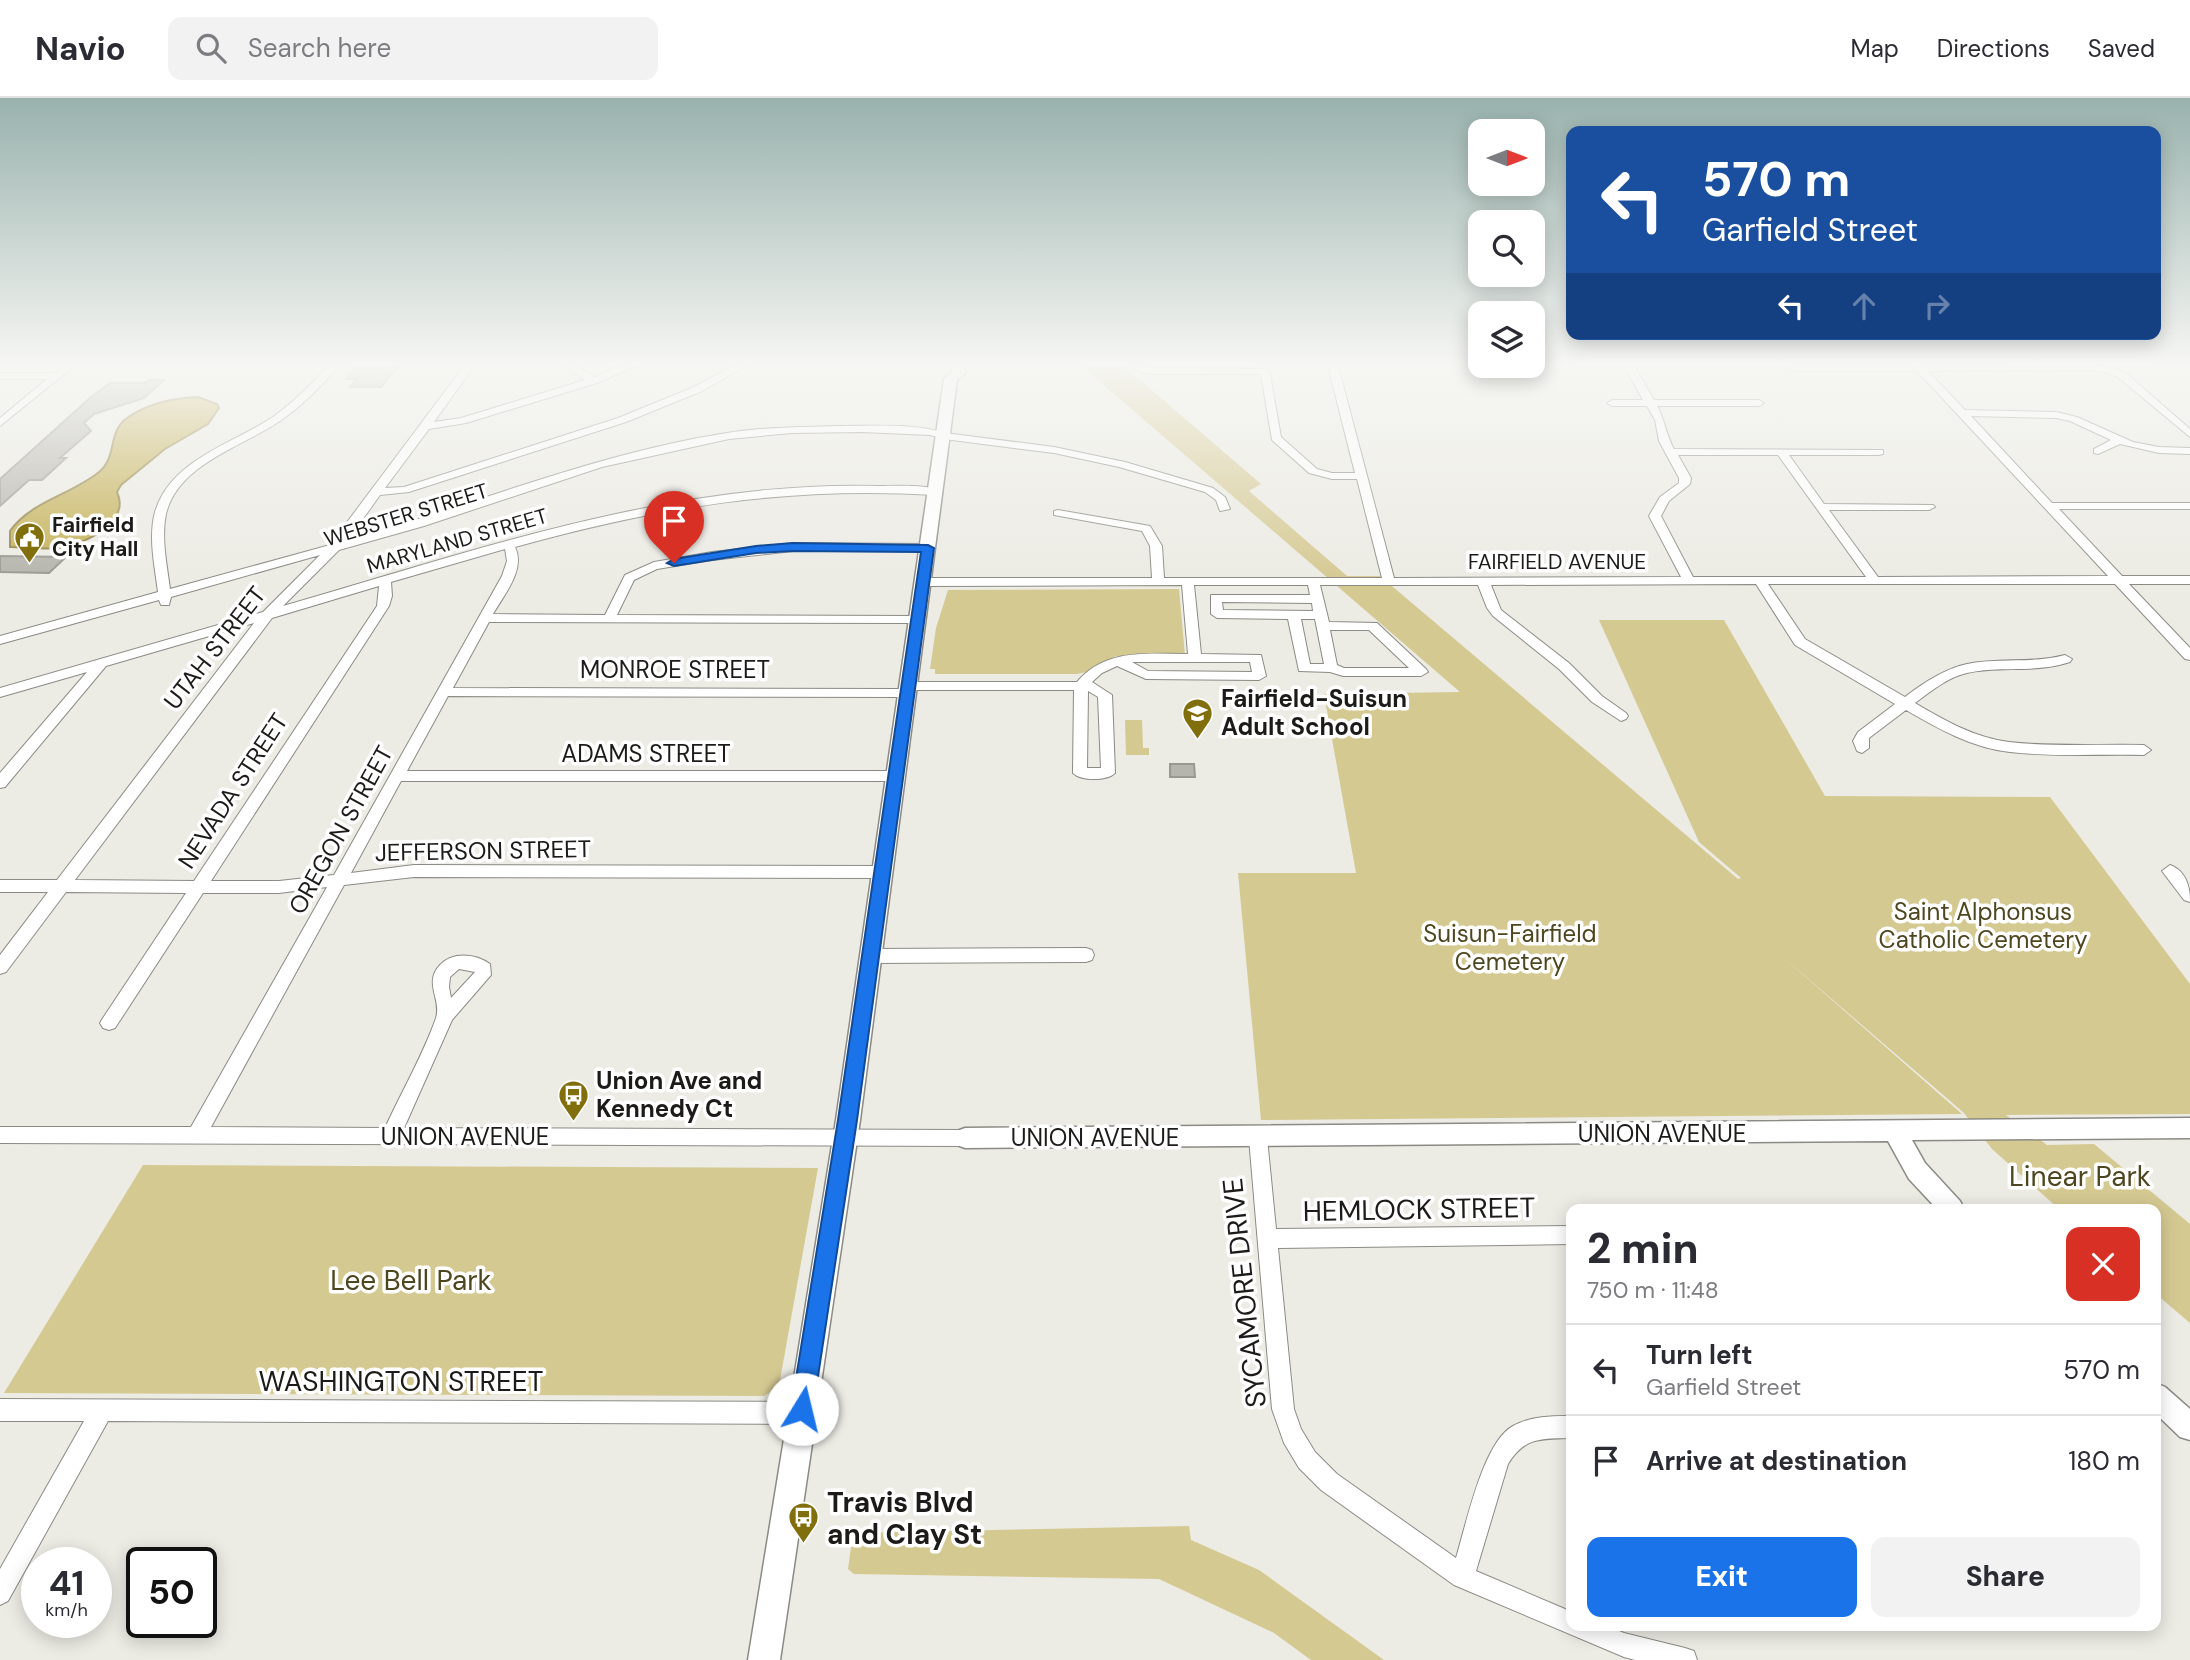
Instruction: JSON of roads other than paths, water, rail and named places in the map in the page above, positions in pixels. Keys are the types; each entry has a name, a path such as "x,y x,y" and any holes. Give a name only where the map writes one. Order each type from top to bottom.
{"main road":[{"path":"764,1660 845,1137 944,436"}],"street":[{"path":"165,599 158,540 162,510 174,486 191,470 251,435"},
{"name":"UTAH STREET","path":"0,967 266,616 334,547 418,435"},
{"path":"377,492 405,489 575,435"},
{"name":"WEBSTER STREET","path":"0,650 334,547 420,524 598,465 686,443 741,435"},
{"name":"WEBSTER STREET","path":"940,435 944,436"},
{"path":"1275,435 1313,471 1323,475 1362,476"},
{"path":"1351,435 1389,582"},
{"path":"1663,435 1664,442 1682,471 1684,484 1664,499 1655,516 1689,581"},
{"path":"1982,435 2190,656"},
{"path":"2106,435 2118,441 2159,450 2190,451"},
{"path":"944,436 1041,448 1121,464 1209,490 1221,499 1224,509"},
{"name":"WEBSTER STREET","path":"0,640 320,561 424,532 599,474 671,454 790,438 930,440 944,436"},
{"path":"2098,451 2118,441"},
{"path":"1671,452 1879,452"},
{"path":"1781,452 1875,580"},
{"name":"MARYLAND STREET","path":"0,693 509,546 640,512 757,493 832,489 936,492"},
{"path":"2050,506 2190,506"},
{"path":"1820,507 1929,507"},
{"path":"1058,513 1146,528 1153,534 1156,544 1158,582"},
{"name":"OREGON STREET","path":"197,1135 485,618 514,562 514,554 509,546"},
{"path":"609,619 629,578 654,566 793,547 928,548"},
{"name":"FAIRFIELD AVENUE","path":"923,582 2190,580"},
{"name":"NEVADA STREET","path":"109,1023 383,606 386,581"},
{"path":"1483,581 1497,614 1564,666 1597,699 1621,716"},
{"path":"1760,581 1800,642 1905,705 1968,736 2008,747 2144,750"},
{"path":"1188,582 1195,657"},
{"path":"1313,582 1331,668"},
{"path":"1294,615 1304,668 1331,668 1343,673 1421,673 1372,626 1294,615 1217,614 1215,598 1317,599"},
{"path":"485,618 918,620"},
{"path":"1081,686 1089,686 1105,695 1108,773 1080,773 1081,686 1088,677 1107,664 1130,658 1256,658 1259,676 1146,676 1119,661"},
{"path":"1862,748 1860,741 1863,735 1952,672 1965,668 2048,666 2065,659"},
{"path":"0,783 101,664"},
{"name":"MONROE STREET","path":"443,692 1081,686"},
{"name":"ADAMS STREET","path":"397,776 896,776"},
{"name":"JEFFERSON STREET","path":"0,886 279,887 414,871 883,872"},
{"path":"2170,871 2190,896"},
{"path":"871,956 1087,955"},
{"path":"391,1136 444,1016"},
{"name":"UNION AVENUE","path":"0,1135 1258,1138 2189,1130"},
{"path":"1896,1133 1917,1171 1941,1204"},
{"name":"SYCAMORE DRIVE","path":"1258,1138 1283,1409 1292,1435 1307,1461 1329,1482 1462,1577 1566,1621"},
{"name":"HEMLOCK STREET","path":"1267,1240 1566,1235"},
{"path":"2161,1401 2190,1427"},
{"name":"WASHINGTON STREET","path":"0,1410 802,1413"},
{"path":"0,1593 102,1410"},
{"path":"1462,1577 1498,1459 1508,1441 1523,1431 1566,1427"},
{"path":"1589,1631 1624,1645 1685,1660"}],"place":[{"name":"Fairfield City Hall","path":"29,564"},
{"name":"Fairfield-Suisun Adult School","path":"1198,740"},
{"name":"Union Ave and Kennedy Ct","path":"573,1122"},
{"name":"Travis Blvd and Clay St","path":"804,1545"}],"park label":[{"name":"Saint Alphonsus Catholic Cemetery","path":"1983,926"},
{"name":"Suisun-Fairfield Cemetery","path":"1510,948"},
{"name":"Linear Park","path":"2080,1176"},
{"name":"Lee Bell Park","path":"411,1280"}]}
